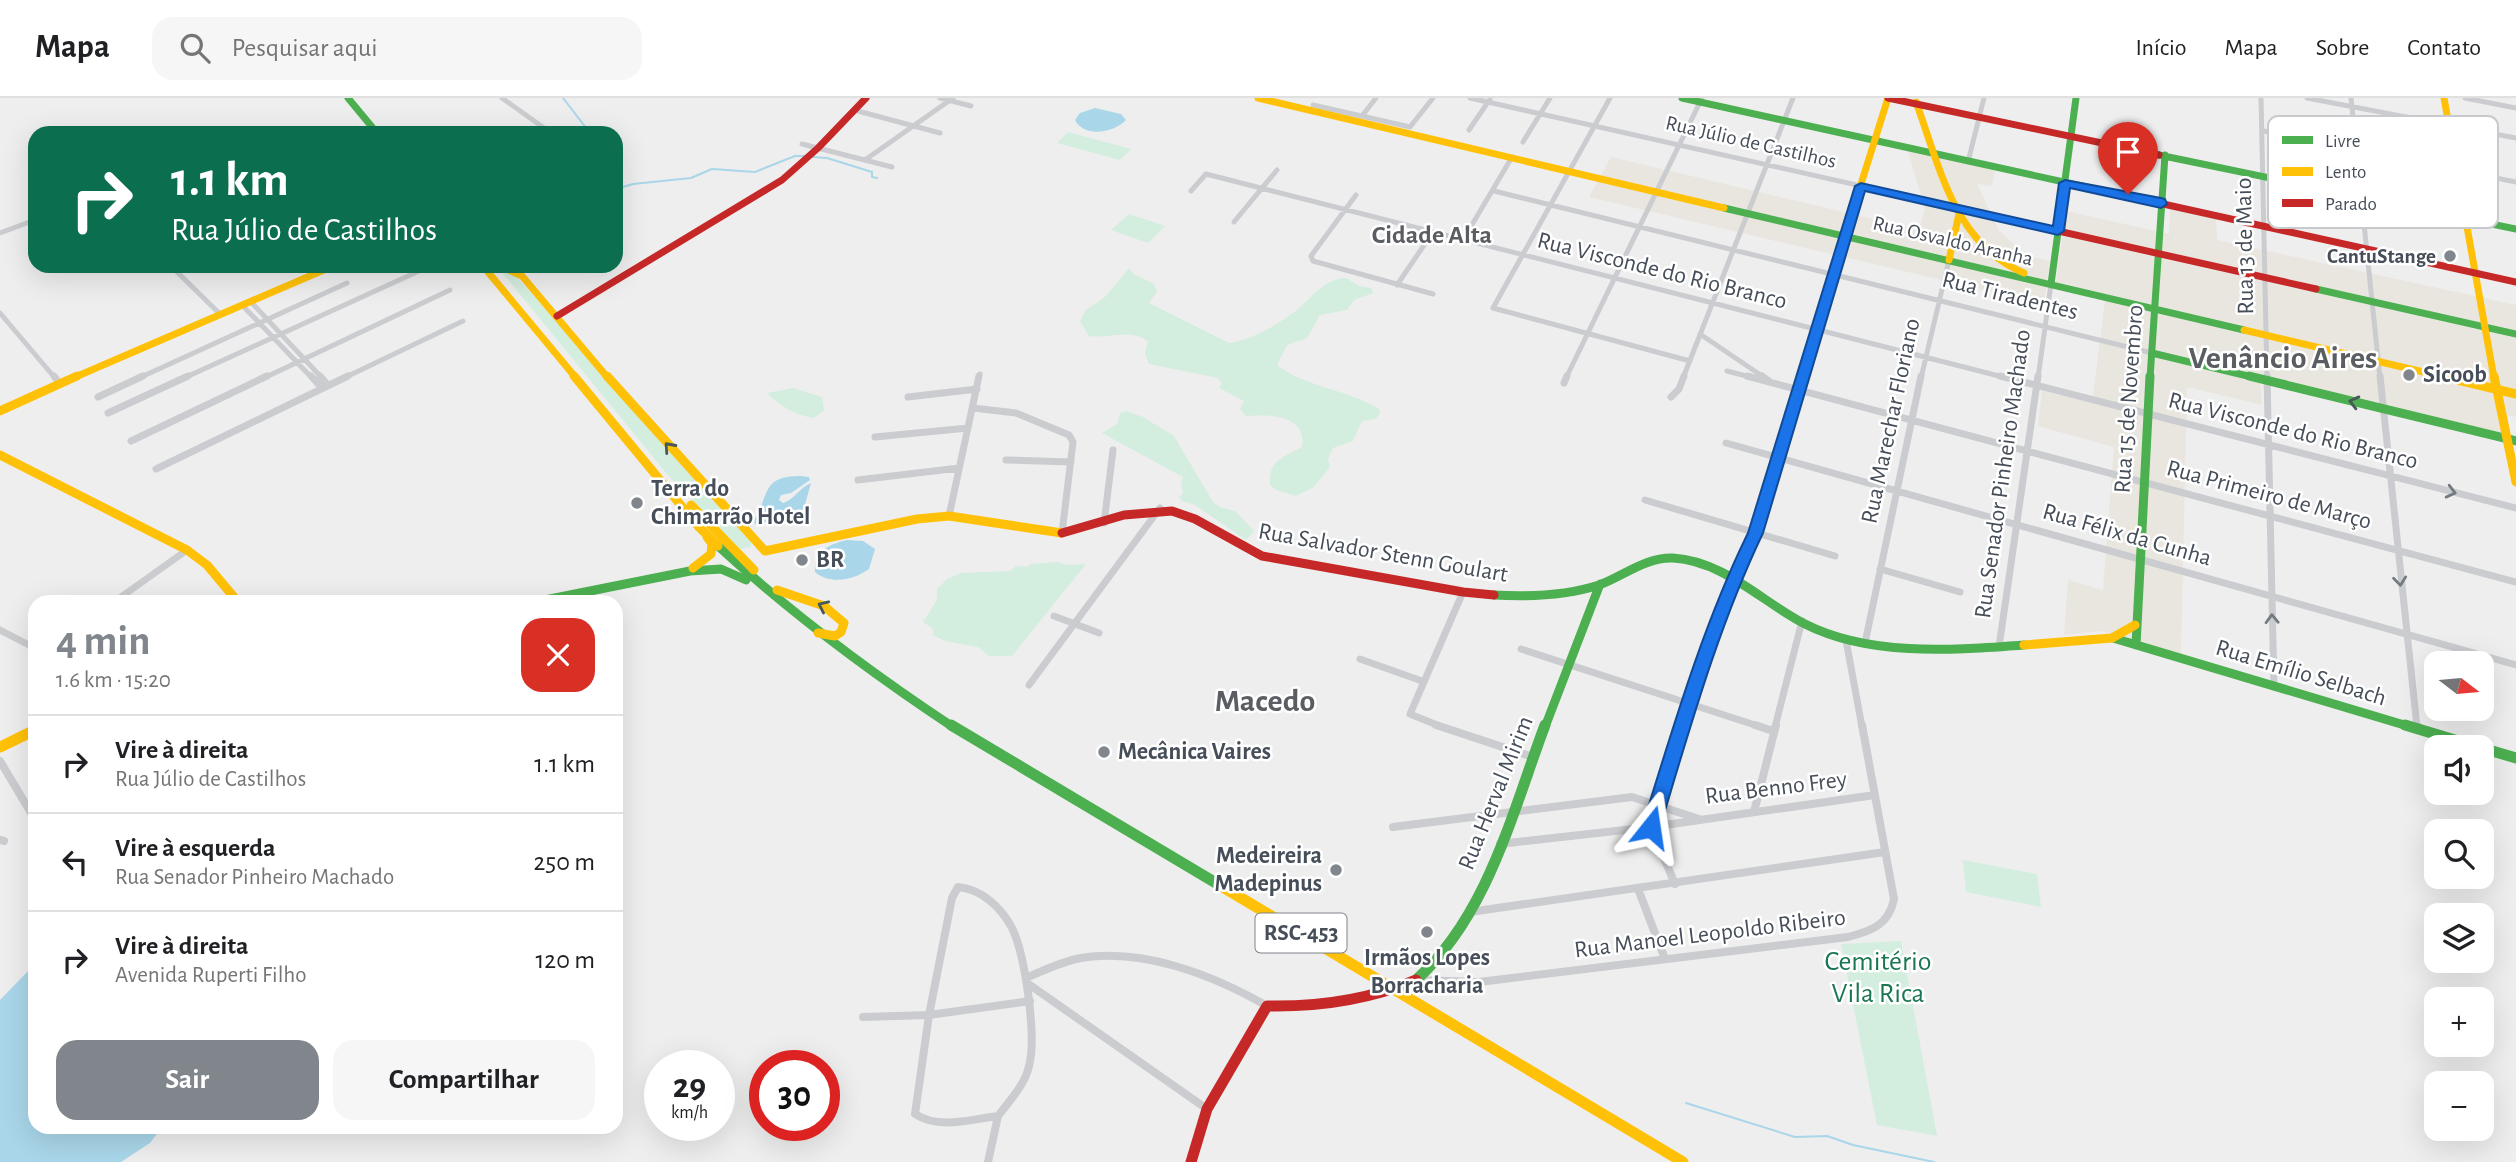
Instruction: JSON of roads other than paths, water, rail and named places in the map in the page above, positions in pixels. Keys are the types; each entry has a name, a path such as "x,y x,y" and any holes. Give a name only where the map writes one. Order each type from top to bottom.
{"main road":[{"path":"348,98 371,126"},
{"path":"557,316 798,168 866,98"},
{"name":"Rua Osvaldo Aranha","path":"1260,98 1655,192 2015,273 2156,310 2516,394"},
{"path":"1682,98 1701,100 2268,226"},
{"path":"1845,235 1888,98 1916,101 1979,117 2268,177"},
{"name":"Rua Senador Pinheiro Machado","path":"2047,283 2058,231 2076,98"},
{"path":"2444,98 2448,116"},
{"path":"1916,101 1960,209 1980,245 2015,273"},
{"name":"Rua 15 de Novembro","path":"2136,645 2143,482 2165,155"},
{"name":"Rua Júlio de Castilhos","path":"1960,209 2516,334"},
{"name":"Rua Marechar Floriano","path":"1949,260 1960,209"},
{"path":"2498,225 2516,229"},
{"path":"2277,228 2516,280"},
{"path":"2467,228 2496,389 2511,440 2516,482"},
{"path":"0,411 205,319 221,315 317,273"},
{"name":"RSC-453","path":"489,273 698,526 765,591 855,664 919,705 1683,1162"},
{"name":"RSC-453","path":"498,273 671,484 731,547 761,577 831,636 919,705"},
{"path":"515,273 522,276 638,413 765,551"},
{"name":"Rua Tiradentes","path":"2152,353 2511,440"},
{"path":"0,455 187,550 207,565 232,595"},
{"path":"731,547 746,552 765,551 917,519 948,516 1062,533 1160,508"},
{"name":"Rua Salvador Stenn Goulart","path":"1160,508 1185,514 1239,548 1262,556 1463,592 1528,598 1561,595 1600,584 1651,562 1671,558 1706,564 1822,632 1846,640 1961,649 2112,638"},
{"path":"690,571 707,559 712,551 712,544 698,526"},
{"path":"761,577 758,566 765,551"},
{"path":"570,595 690,571 721,569 738,574 765,591"},
{"name":"Rua Herval Mirim","path":"1267,1006 1299,1006 1394,988 1417,980 1428,971 1451,942 1471,912 1600,584"},
{"path":"777,590 831,609 841,619 844,627 842,633 831,636 811,629"},
{"path":"2112,638 2135,625"},
{"name":"Rua Emílio Selbach","path":"2112,638 2434,735"},
{"path":"0,747 28,733"},
{"name":"Rua Emílio Selbach","path":"2494,752 2516,758"},
{"path":"1191,1162 1207,1109 1267,1006"}],"street":[{"path":"502,98 541,126"},
{"path":"940,98 971,106"},
{"path":"1318,98 1310,108 1412,127 1433,98"},
{"path":"1362,116 1376,98"},
{"name":"Rua Júlio de Castilhos","path":"1470,98 1489,100 1960,209"},
{"path":"1524,142 1550,98"},
{"path":"1610,98 1493,308 1690,361"},
{"path":"1671,397 1679,389 1793,98"},
{"path":"1969,161 1984,98"},
{"name":"Rua 13 de Maio","path":"2261,98 2264,131 2262,176 2265,380 2274,687"},
{"path":"2307,98 2400,116"},
{"path":"2351,98 2352,116"},
{"path":"2465,98 2516,108"},
{"path":"865,160 951,99"},
{"path":"1469,130 1489,100"},
{"path":"1564,383 1701,100"},
{"path":"854,110 940,133"},
{"path":"2264,131 2268,132"},
{"path":"2498,135 2516,138"},
{"path":"803,144 892,167"},
{"path":"1463,240 1513,158"},
{"path":"1234,222 1277,170"},
{"name":"Rua Visconde do Rio Branco","path":"1191,191 1206,174 2516,508"},
{"path":"2498,178 2516,182"},
{"name":"Rua Tiradentes","path":"1494,191 2152,353"},
{"path":"1356,195 1311,256 1313,261 1433,294"},
{"path":"0,233 28,223"},
{"path":"2365,228 2396,549 2417,730"},
{"path":"1397,285 1433,232"},
{"path":"1675,884 1651,827 1689,703 1733,580 1756,533 1845,235"},
{"name":"Rua Marechar Floriano","path":"1865,642 1911,421 1949,260"},
{"path":"178,273 221,315"},
{"path":"108,413 414,273"},
{"path":"98,397 347,283"},
{"name":"Rua Senador Pinheiro Machado","path":"1999,647 2045,326 2047,283"},
{"path":"131,441 450,290"},
{"path":"247,304 266,318 324,386"},
{"path":"247,304 257,323 300,360"},
{"path":"0,313 60,384"},
{"path":"156,469 463,321"},
{"path":"1700,334 1774,385"},
{"name":"Rua Primeiro de Março","path":"1727,371 1797,392 2516,582"},
{"path":"948,516 979,374"},
{"path":"908,397 977,388"},
{"path":"973,408 1016,413 1069,435 1073,442 1062,533"},
{"path":"875,437 968,428"},
{"name":"Rua Félix da Cunha","path":"1727,443 2516,665"},
{"path":"1104,523 1113,450"},
{"path":"1006,460 1071,462"},
{"path":"858,480 959,468"},
{"path":"1645,500 1835,556"},
{"path":"1028,685 1160,508"},
{"path":"124,595 187,550"},
{"path":"1880,569 1960,592"},
{"path":"1463,592 1422,681 1410,714 1417,719 1533,757"},
{"path":"1054,616 1099,632"},
{"path":"1754,812 1802,621"},
{"path":"0,629 28,644"},
{"name":"Rua Manoel Leopoldo Ribeiro","path":"1417,980 1479,982 1847,937 1870,932 1887,921 1893,911 1894,899 1873,774 1846,640"},
{"path":"1521,649 1773,731"},
{"path":"1360,659 1422,681"},
{"path":"0,761 28,808"},
{"name":"Rua Benno Frey","path":"1393,827 1609,798 1632,797 1700,819 1875,795"},
{"path":"1499,844 1700,819"},
{"path":"1471,912 1885,852"},
{"path":"988,1162 998,1116 1024,1080 1030,1064 1030,1001 1013,930 1007,920 984,897 965,887 958,887 952,898 929,1014 915,1114 921,1120 933,1123 998,1116"},
{"path":"1638,889 1665,959"},
{"path":"1026,981 1061,962 1079,958 1150,961 1202,977 1251,996 1267,1006"},
{"path":"1026,981 1207,1109"},
{"path":"863,1017 929,1014 1030,1001"}],"water":[{"path":"1095,108 1121,114 1126,120 1114,128 1099,132 1079,126 1075,120 1080,113"},
{"path":"787,477 809,477 810,480 791,493 781,495 779,500 783,503 787,501 811,483 804,508 799,512 756,525 753,521 772,484"},
{"path":"847,540 863,541 875,549 869,569 842,580 828,579 815,572 817,559 824,550"},
{"path":"28,971 28,1134 157,1134 150,1143 121,1162 0,1162 0,1000"}],"waterway":[{"path":"563,98 585,126"},
{"path":"623,187 691,178 712,169 755,172 795,156 804,156"},
{"path":"813,157 827,158 872,172 872,177 877,178"},
{"path":"1686,1103 1795,1137 1827,1136 1853,1145 1934,1162"}],"place":[{"name":"CantuStange","path":"2450,256"},
{"name":"Sicoob","path":"2409,375"},
{"name":"Terra do Chimarrão Hotel","path":"637,503"},
{"name":"BR","path":"802,560"},
{"name":"Mecânica Vaires","path":"1104,752"},
{"name":"Medeireira Madepinus","path":"1336,870"},
{"name":"Irmãos Lopes Borracharia","path":"1427,932"}],"district":[{"name":"Cidade Alta","path":"1432,235"},
{"name":"Venâncio Aires","path":"2283,358"},
{"name":"Macedo","path":"1265,701"}],"park label":[{"name":"Cemitério Vila Rica","path":"1878,978"}]}
